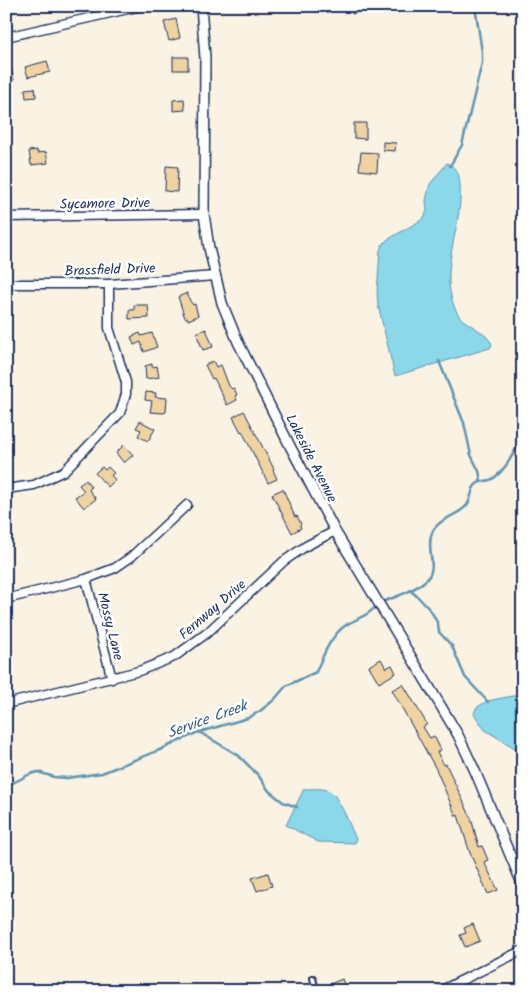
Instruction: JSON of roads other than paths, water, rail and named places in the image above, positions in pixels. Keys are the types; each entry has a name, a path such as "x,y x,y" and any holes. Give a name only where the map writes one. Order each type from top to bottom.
{"street":[{"path":"6,37 141,6"},
{"name":"Lakeside Avenue","path":"202,6 205,58 204,214 215,276 222,302 238,342 335,531 458,735 523,886"},
{"name":"Sycamore Drive","path":"6,217 204,214"},
{"name":"Brassfield Drive","path":"6,284 109,284 215,276"},
{"path":"6,489 34,485 64,471 120,413 126,394 126,382 109,328 109,284"},
{"path":"6,598 86,579 115,568 128,560 187,505"},
{"name":"Fernway Drive","path":"6,704 156,666 191,646 207,633 284,561 306,546 335,531"},
{"name":"Mossy Lane","path":"86,579 112,678"},
{"path":"440,991 523,950"}],"lane":[{"path":"313,978 316,991"}],"water":[{"path":"447,163 458,173 460,190 460,203 449,268 451,296 460,317 483,333 492,344 490,348 395,376 378,305 380,250 387,240 423,219 427,211 426,200 430,184"},
{"path":"523,694 523,753 485,730 474,714 476,708 487,701"},
{"path":"304,789 326,790 335,796 356,839 355,843 318,842 286,825"}],"waterway":[{"path":"450,166 462,145 482,63 475,6"},
{"path":"439,361 464,423 471,455 479,471 481,481"},
{"name":"Service Creek","path":"6,785 38,772 54,777 67,778 102,773 196,733 248,718 260,711 274,700 286,686 316,672 332,640 346,625 367,614 382,602 412,590 426,580 430,575 432,564 430,539 435,528 467,505 476,485 499,474 523,438"},
{"path":"411,591 431,611 438,624 439,632 452,646 465,677 488,702"},
{"path":"199,732 238,755 258,775 269,791 283,802 297,807"}]}
